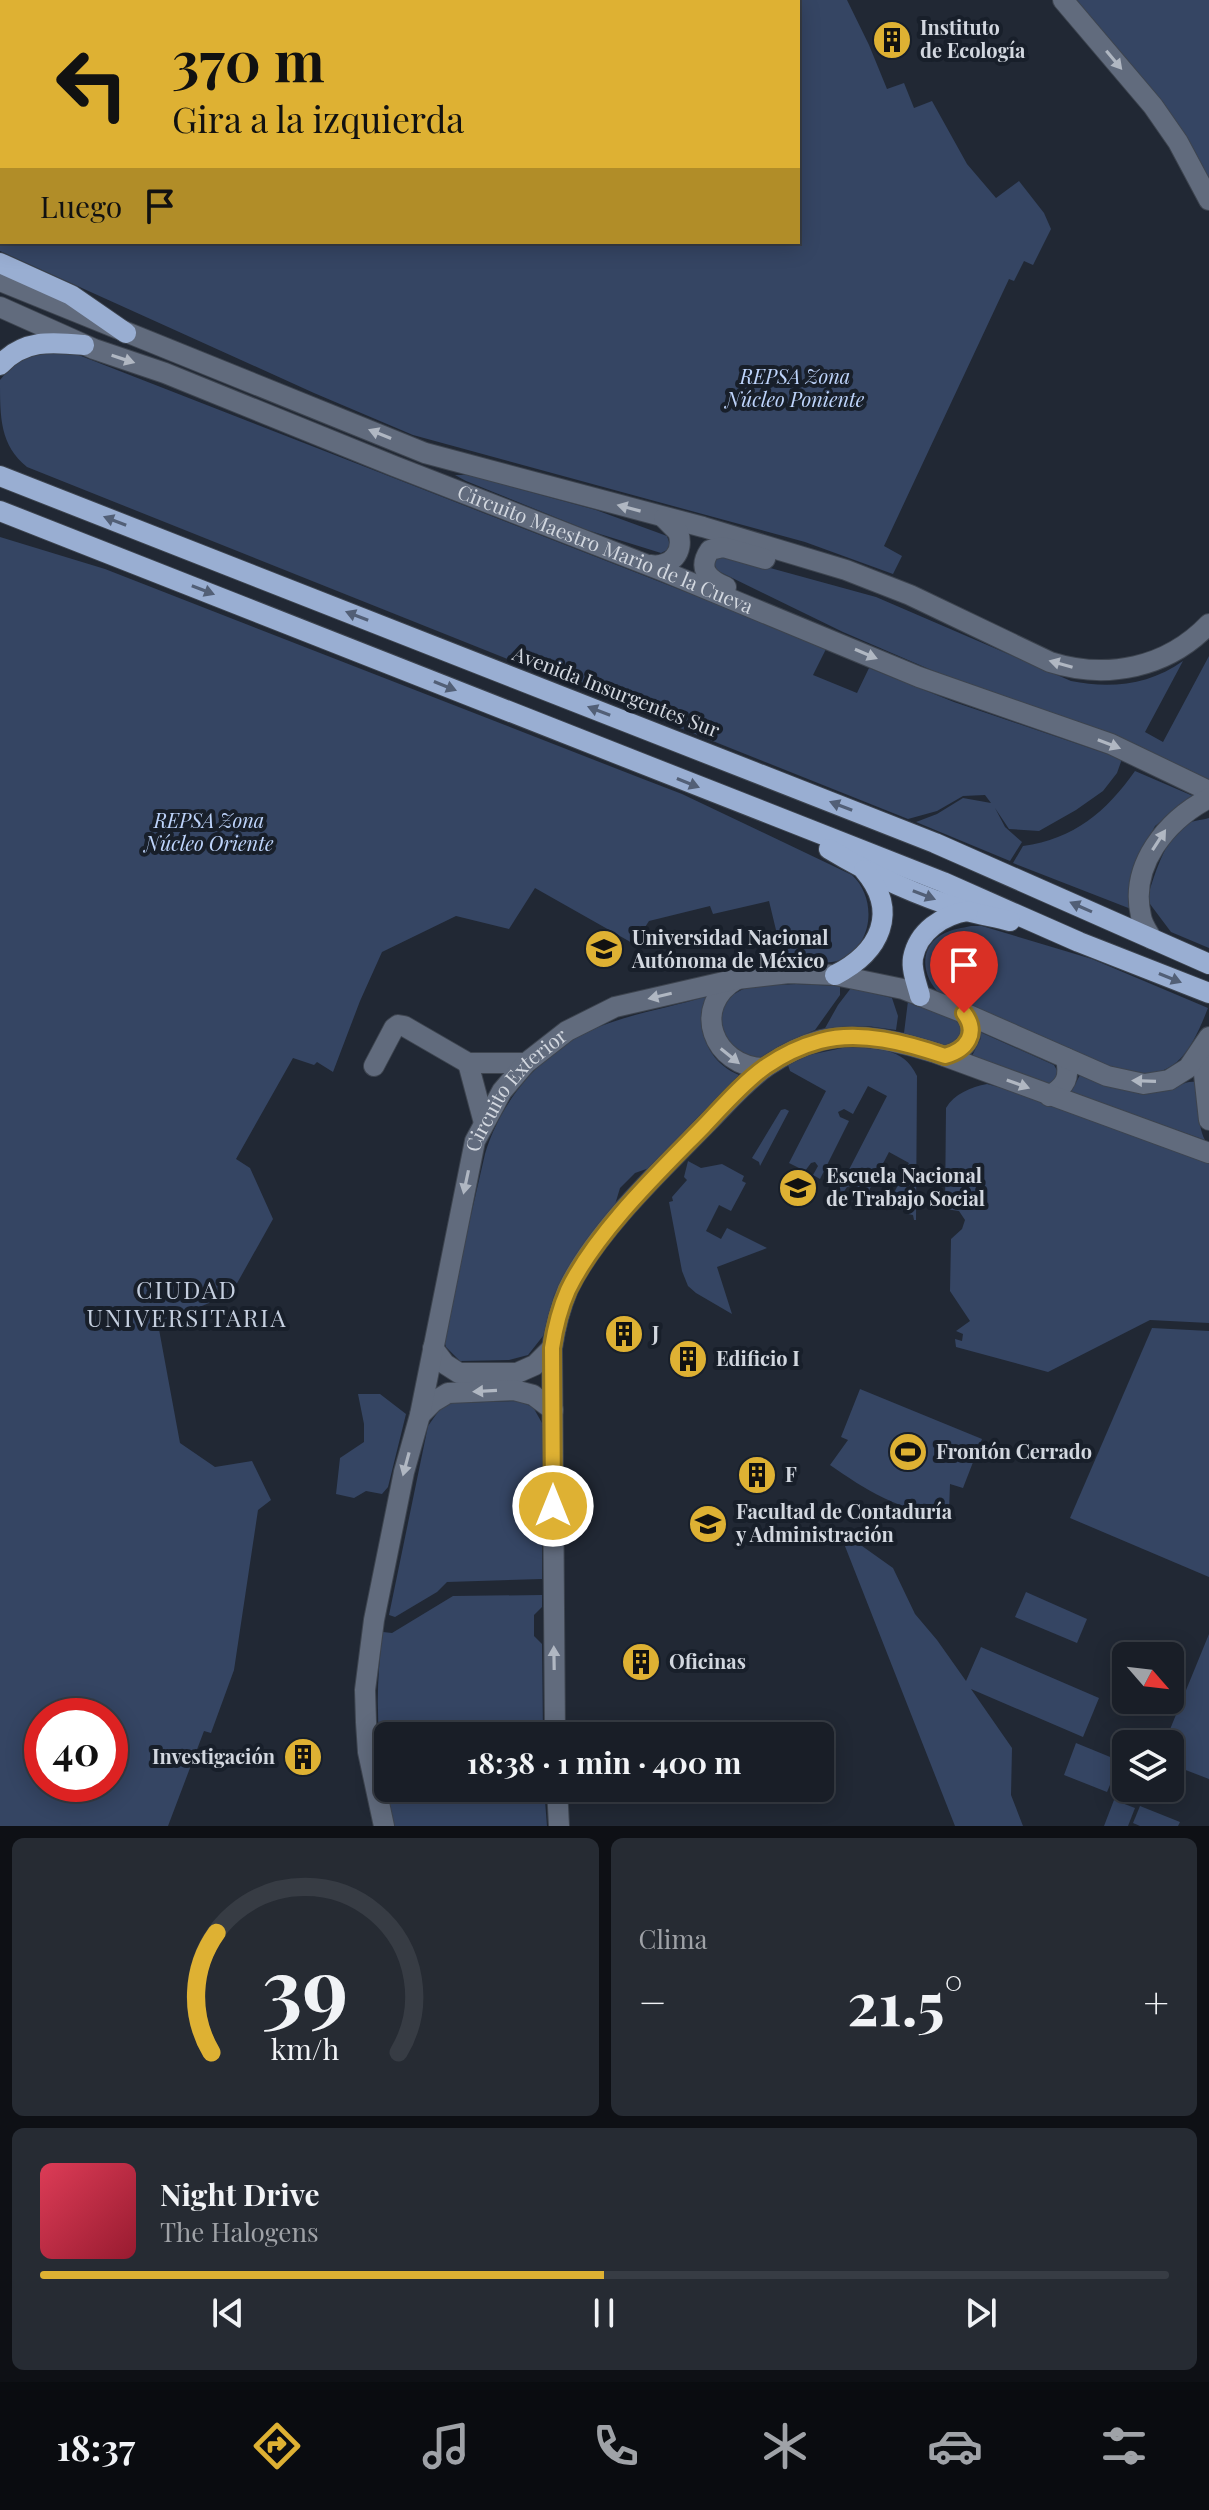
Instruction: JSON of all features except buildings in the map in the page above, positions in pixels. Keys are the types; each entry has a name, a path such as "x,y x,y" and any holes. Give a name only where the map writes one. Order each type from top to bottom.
{"main road":[{"path":"0,263 71,295 126,333"},
{"path":"0,365 15,351 31,345 46,342 84,345"},
{"path":"0,460 76,506"},
{"name":"Avenida Insurgentes Sur","path":"0,476 935,843 1209,964"},
{"path":"0,511 943,882 1079,942 1209,993"},
{"path":"0,524 34,524"},
{"path":"781,820 864,870 895,884 969,911 1079,942"},
{"path":"835,975 870,951 880,932 882,902 874,882 864,870"},
{"path":"920,996 913,970 918,943 939,920 969,911"}],"street":[{"path":"1063,0 1153,106 1178,142 1209,200"},
{"name":"Circuito Maestro Mario de la Cueva","path":"0,281 425,453 812,559 910,595 1050,662 1083,670 1116,670 1149,663 1178,649 1209,624"},
{"name":"Circuito Maestro Mario de la Cueva","path":"0,307 84,345 165,373 646,564 919,677 1111,744 1209,791"},
{"path":"646,564 666,565 679,550 678,532 664,518"},
{"path":"794,624 778,608 708,578 704,573 704,561 710,550 720,547 779,563 812,559"},
{"path":"1152,939 1141,917 1140,893 1145,864 1163,832 1209,798"},
{"name":"Circuito Exterior","path":"384,1826 377,1803 367,1737 367,1677 382,1577 404,1472 420,1415 475,1141 502,1091 526,1063 567,1031 615,1007 737,979 789,973 835,975 903,989 1107,1076 1144,1084 1169,1080 1188,1068 1208,1041"},
{"path":"737,979 722,990 714,1005 712,1030 720,1047 733,1060 749,1067 764,1068"},
{"path":"945,1056 962,1049 969,1040 970,1023 964,1013"},
{"path":"374,1066 398,1025 468,1063 526,1063"},
{"path":"555,1722 552,1348 556,1323 568,1290 621,1215 764,1068 820,1041 842,1037 900,1043 945,1056 1209,1153"},
{"name":"Circuito Exterior","path":"1208,1041 1204,1074 1209,1120"},
{"path":"1049,1096 1063,1088 1069,1074 1066,1058"},
{"path":"468,1063 484,1123"},
{"path":"433,1348 445,1364 459,1373 517,1373 535,1365 552,1348"},
{"path":"420,1415 448,1393 514,1390 533,1395 553,1410"},
{"path":"558,1802 559,1826"},
{"path":"376,1826 377,1803"}],"green space":[{"name":"REPSA Zona Núcleo Poniente","path":"800,0 847,0 887,89 904,83 914,108 932,101 967,164 996,198 1019,181 1044,213 1051,229 1033,265 1024,261 1014,281 1009,279 884,546 902,556 893,574 805,542 413,435 0,251 0,244 800,244"},
{"path":"1076,0 1209,0 1209,179 1166,114"},
{"path":"41,348 76,354 827,647 813,675 857,693 869,668 954,702 1122,759 1117,773 1103,791 1039,831 1009,829 995,808 1005,827 1022,842 1010,861 916,822 937,814 963,798 991,803 985,795 963,796 937,811 908,819 27,467 11,449 3,430 0,380 17,360"},
{"path":"455,475 468,475 596,510 667,536 671,548 661,553 587,530"},
{"name":"REPSA Zona Núcleo Oriente","path":"0,537 105,569 682,794 852,875 860,885 868,908 868,920 860,944 840,960 827,963 783,959 769,901 713,914 710,906 649,921 634,944 535,888 509,929 456,916 382,952 333,1072 317,1062 314,1065 293,1058 236,1159 250,1168 273,1219 231,1294 158,1324 180,1443 215,1467 252,1461 271,1500 258,1510 234,1670 211,1733 204,1731 168,1826 0,1826"},
{"path":"719,556 876,597 1071,681 1100,685 1129,683 1157,675 1183,661 1145,732 1163,742 1209,656 1209,785 1151,752 1018,704 843,632 716,570 714,560"},
{"path":"1135,771 1193,796 1155,826 1139,858 1131,909 1013,863 1023,846 1058,837 1087,821 1112,799"},
{"path":"1209,818 1209,948 1171,932 1147,900 1161,860 1177,831 1187,824"},
{"path":"982,926 1092,959 1208,1008 1192,1043 1172,1065 1145,1073 1106,1065 940,994 926,970 925,961 930,945 945,933"},
{"path":"754,986 840,986 840,995 815,1030 758,1059 735,1052 721,1024 728,1000"},
{"path":"851,988 892,998 898,1016 896,1030 867,1026 824,1030"},
{"path":"708,996 702,1020 706,1042 719,1062 739,1075 652,1167 635,1173 620,1188 614,1208 584,1243 565,1273 554,1295 543,1336 528,1355 509,1360 460,1361 446,1347 443,1337 485,1154 492,1134 514,1095 544,1061 581,1035 627,1017"},
{"path":"908,1001 958,1021 963,1038 941,1048 904,1033"},
{"path":"980,1032 1054,1065 1059,1074 1052,1083 1046,1084 972,1056 981,1038"},
{"path":"847,1047 878,1049 896,1054 911,1066 917,1076 916,1220 890,1201 909,1163 889,1152 862,1204 857,1202 860,1194 857,1184 847,1187 843,1193 838,1191 887,1096 868,1086 853,1114 844,1109 838,1112 840,1117 849,1121 820,1179 813,1175 818,1166 815,1162 805,1171 789,1163 826,1091 790,1071 788,1065 809,1055"},
{"path":"1080,1075 1112,1087 1143,1092 1196,1082 1200,1126 1205,1140 1071,1092"},
{"path":"987,1084 1209,1159 1209,1323 1150,1320 1048,1372 956,1347 955,1339 962,1341 963,1334 956,1331 970,1321 950,1291 951,1239 962,1229 965,1220 959,1211 945,1209 946,1108 964,1092"},
{"path":"781,1110 789,1111 760,1166 752,1158"},
{"path":"688,1161 701,1168 722,1164 744,1176 742,1181 746,1183 731,1211 719,1205 706,1231 721,1239 727,1228 767,1248 717,1267 732,1314 696,1293 688,1286 682,1271 669,1202 673,1201 672,1197 687,1180 684,1177"},
{"path":"1152,1328 1209,1331 1209,1577 1070,1518"},
{"name":"Frontón Cerrado","path":"860,1389 982,1439 963,1488 950,1484 949,1513 916,1510 886,1499 830,1465 848,1440 841,1437"},
{"path":"358,1394 380,1394 406,1414 388,1487 382,1494 366,1491 354,1498 336,1494 340,1458 364,1442"},
{"path":"518,1401 533,1407 542,1423 542,1579 447,1582 437,1592 395,1617 389,1615 428,1426 440,1409 451,1403"},
{"path":"841,1536 855,1541 893,1568 915,1614 966,1681 981,1647 1099,1698 1083,1737 971,1689 1012,1748 1011,1795 1023,1826 955,1826"},
{"path":"1026,1592 1087,1619 1077,1643 1015,1617"},
{"path":"542,1595 542,1607 534,1615 534,1636 542,1644 543,1722 379,1722 378,1682 383,1632 392,1633 453,1596"},
{"path":"1209,1634 1209,1779 1184,1769 1184,1730 1170,1730 1176,1714 1184,1714 1184,1695"},
{"path":"1076,1743 1112,1758 1112,1780 1107,1792 1064,1775"},
{"path":"389,1802 545,1802 547,1826 393,1826"},
{"path":"1113,1802 1135,1808 1128,1826 1104,1826"},
{"path":"1140,1806 1180,1822 1178,1826 1140,1826 1133,1823"}],"place":[{"name":"Instituto de Ecología","path":"892,40"},
{"name":"Universidad Nacional Autónoma de México","path":"604,949"},
{"name":"Escuela Nacional de Trabajo Social","path":"798,1188"},
{"name":"J","path":"624,1334"},
{"name":"Edificio I","path":"688,1359"},
{"name":"Frontón Cerrado","path":"908,1452"},
{"name":"F","path":"757,1475"},
{"name":"Facultad de Contaduría y Administración","path":"708,1524"},
{"name":"Oficinas","path":"641,1662"},
{"name":"Investigación","path":"303,1757"}],"district":[{"name":"CIUDAD UNIVERSITARIA","path":"187,1305"}],"route":[{"path":"553,1506 552,1348 556,1323 568,1290 583,1265 621,1215 729,1100 781,1057 820,1041 842,1037 900,1043 945,1056 962,1049 969,1040 970,1023 964,1013"}]}
